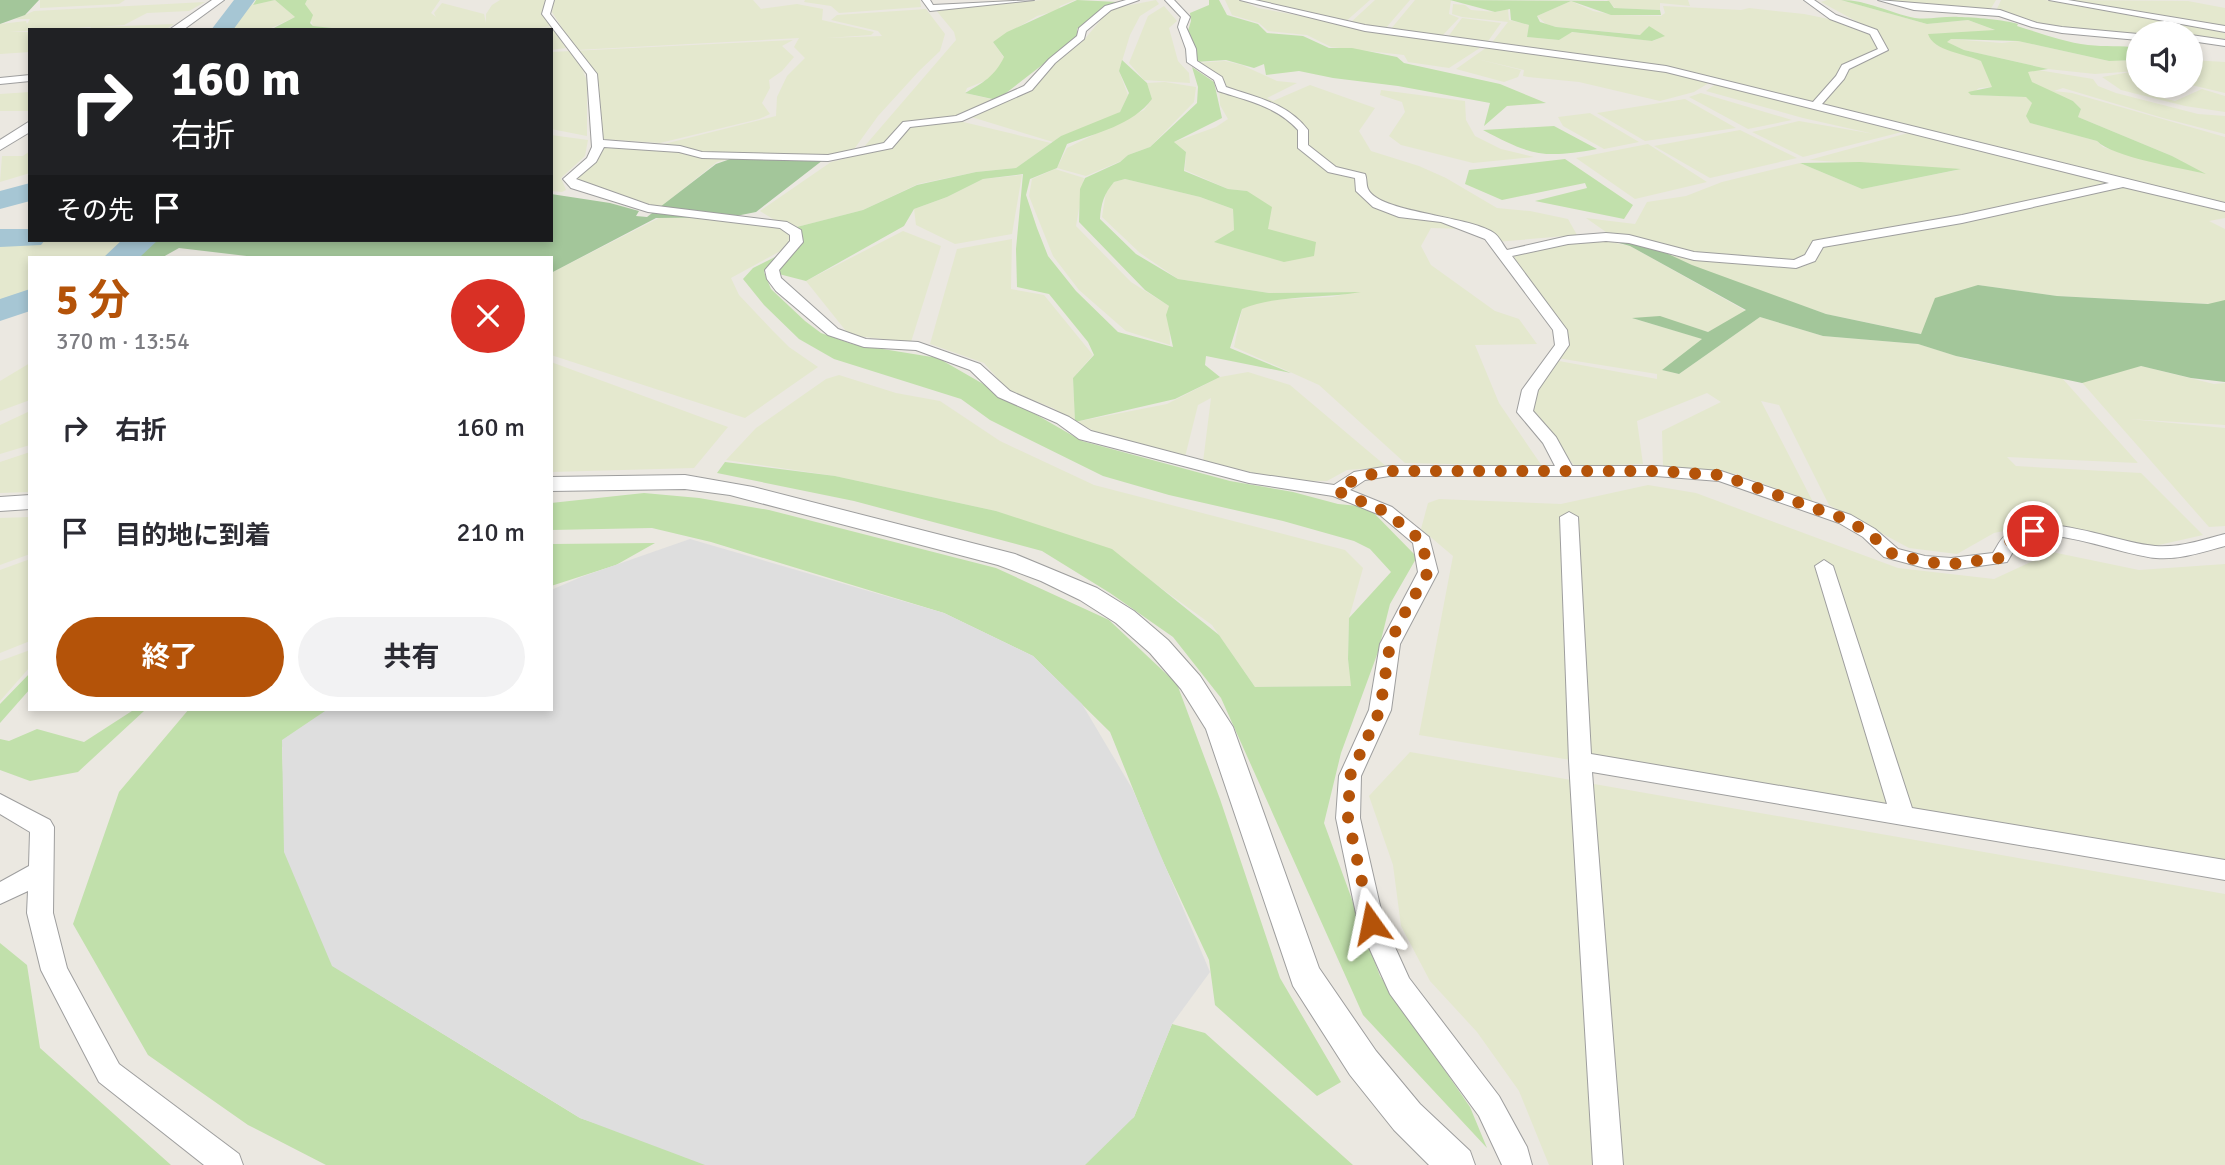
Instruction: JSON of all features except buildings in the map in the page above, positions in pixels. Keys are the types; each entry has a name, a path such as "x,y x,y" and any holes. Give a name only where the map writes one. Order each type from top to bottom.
{"street":[{"path":"178,28 219,0"},
{"path":"550,0 546,14 592,74 597,143 592,160 569,179 575,185 648,208 782,225 796,233 797,242 772,270 774,279 833,332 864,342 918,346 975,367 1004,394 1063,420 1085,435 1249,478 1337,491 1386,512 1422,541 1428,572 1390,644 1380,710 1350,776 1348,818 1371,923 1399,986 1489,1106 1517,1165"},
{"path":"926,0 930,8 1030,0"},
{"path":"597,143 680,149 702,155 778,155 821,159 843,157 888,146 908,124 958,119 1028,88 1052,61 1081,37 1082,30 1108,8 1135,0"},
{"path":"1168,0 1186,17 1182,27 1191,49 1192,62 1219,79 1222,89 1270,102 1291,116 1303,130 1302,146 1332,170 1361,176 1362,191 1377,204 1403,214 1443,219 1490,236 1506,254 1514,270 1560,330 1562,345 1530,390 1525,412 1550,442 1567,472"},
{"path":"1244,0 1365,28 1664,69 2225,207"},
{"path":"1808,0 1833,17 1874,32 1883,50 1845,67 1841,77 1814,107"},
{"path":"1882,0 1914,7 2000,13 2035,25 2062,30 2126,36"},
{"path":"2053,0 2225,29"},
{"path":"2203,40 2225,43"},
{"path":"0,81 28,78"},
{"path":"0,146 28,126"},
{"path":"1506,254 1560,240 1606,237 1637,240 1669,251 1696,256 1796,264 1810,258 1818,244 1962,219 2124,184"},
{"path":"1337,491 1360,476 1389,471 1656,471 1736,479 1845,519 1869,533 1891,553 1925,562 1951,564 2000,558 2012,538 2033,531 2062,531 2127,549 2158,553 2225,540"},
{"path":"553,484 685,482 730,488 997,555 1044,571 1112,607 1175,662 1200,695 1219,727 1305,975 1363,1063 1407,1118 1456,1165"},
{"path":"0,503 28,502"},
{"path":"1569,517 1580,761 1608,1165"},
{"path":"1824,566 1903,816"},
{"path":"1580,761 2225,870"},
{"path":"0,803 42,827 40,913 54,970 109,1073 228,1165"},
{"path":"0,894 42,871"}],"green space":[{"path":"0,0 39,0 25,15 0,24"},
{"path":"40,0 125,0 119,4 40,8"},
{"path":"256,0 275,0 253,5"},
{"path":"275,0 295,17 271,28 233,28 250,5"},
{"path":"275,0 307,0 305,4 313,15 310,23 313,26 332,28 274,28 295,17"},
{"path":"307,0 440,0 431,13 436,17 434,13 442,3 484,14 486,23 486,14 492,5 500,0 545,0 543,14 551,26 331,28 313,26 305,4"},
{"path":"554,0 753,0 761,9 797,4 823,9 822,20 874,32 871,35 826,38 882,36 878,31 831,20 837,15 926,9 945,34 940,51 878,116 852,152 825,156 715,154 660,145 776,116 777,97 787,76 805,58 794,47 799,38 576,50 552,12"},
{"path":"920,0 921,7 839,13 831,6 804,2"},
{"path":"1042,0 1075,0 1060,6 1059,10 1037,16 993,42 1005,59 990,79 967,88 965,93 999,101 1033,88 1058,61 1083,41 1110,9 1156,0 1159,4 1140,16 1130,35 1119,71 1128,95 1120,112 1099,124 1061,136 1053,142 968,116 908,122 885,145 863,148 956,40 954,32 935,9"},
{"path":"1077,0 1118,2 1102,9 1077,29 1077,38 997,100 965,93 988,78 1004,57 993,42 1007,32"},
{"path":"1209,0 1219,0 1227,15 1258,24 1267,33 1303,36 1329,48 1352,48 1397,57 1404,63 1500,84 1546,103 1507,106 1484,126 1490,103 1299,71 1266,75 1264,64 1254,68 1226,60 1195,62 1186,37 1191,21 1190,13 1209,5"},
{"path":"1225,0 1240,0 1258,8 1329,21 1249,0 1370,0 1344,23 1447,38 1462,18 1501,23 1486,44 1449,68 1408,62 1404,55 1331,47 1307,35 1268,31 1259,23 1232,15"},
{"path":"1375,0 1410,0 1385,29 1350,23"},
{"path":"1415,0 1451,0 1449,14 1459,18 1442,36 1390,30"},
{"path":"1450,0 1609,1 1614,8 1660,10 1661,15 1611,15 1571,1 1537,16 1540,22 1556,27 1640,35 1649,26 1665,36 1652,41 1572,32 1559,40 1527,37 1529,25 1511,20 1510,9 1495,12"},
{"path":"1607,0 1688,0 1690,6 1660,3 1660,10 1615,8"},
{"path":"1841,0 1927,24 1968,20 1997,31 1929,34 1982,61 1993,87 1979,88 1971,95 2027,97 2032,103 2031,123 2097,141 2103,147 2128,155 2202,173 2172,156 2078,117 2081,109 2073,101 2032,83 2027,72 2038,70 2093,79 2098,86 2126,96 2126,98 2198,114 2225,116 2225,134 2063,88 2054,91 2072,93 2225,137 2225,218 2209,221 2225,229 2225,301 2212,304 2057,296 1978,285 1922,334 1826,314 1705,271 1625,236 1606,232 1586,218 1635,224 1647,202 1686,196 1722,182 1800,163 1862,189 1957,170 1809,160 1908,133 1980,150 1712,81 1694,92 1660,101 1579,82 1523,76 1524,70 1477,59 1521,70 1518,77 1504,82 1456,69 1490,45 1508,22 1452,14 1453,4 1465,5 1471,10 1496,12 1508,9 1509,20 1530,25 1527,37 1559,40 1570,32 1653,41 1664,36 1648,26 1642,35 1556,27 1546,24 1537,16 1571,1 1593,11 1614,15 1661,16 1665,13 1663,6 1741,10 1749,8 1804,14 1829,19 1873,36 1874,31 1821,2"},
{"path":"1841,0 1860,2 1915,18 1997,20 2079,44 2126,47 2126,60 2109,61 2018,41 1951,39 1947,42 1964,50 2048,69 2028,72 2032,82 2073,101 2081,109 2078,117 2172,156 2206,174 2131,157 2097,141 2030,123 2026,116 2032,103 2026,97 1971,95 1968,92 1992,87 1981,61 1943,48 1931,40 1928,34 1995,30 1968,20 1927,24"},
{"path":"1889,0 1996,0 1990,10 1914,6"},
{"path":"2001,0 2045,0 2167,21 2126,21 2126,35 2037,24 1996,11"},
{"path":"2061,0 2188,1 2225,8 2225,29 2203,25 2203,21 2180,21"},
{"path":"205,2 189,11 147,13 124,25 99,27 174,24 168,28 28,28 28,31 10,32 28,32 28,52 0,54 0,24 26,21 27,24 30,19 15,19 34,11"},
{"path":"1164,6 1177,21 1169,28 1178,61 1189,73 1190,83 1144,80 1129,63 1148,16"},
{"path":"2203,27 2225,31 2225,41 2203,38"},
{"path":"553,28 566,48 553,50"},
{"path":"1951,39 2002,43 2018,41 2109,61 2126,60 2126,72 2095,74 2048,69 1964,50 1946,42"},
{"path":"793,40 782,46 794,57 782,71 769,80 770,88 762,103 770,114 660,143 601,139 593,83 582,70 587,80 587,136 553,129 553,52"},
{"path":"1122,60 1147,83 1152,99 1124,122 1067,144 1057,168 1030,179 1026,195 1048,256 1076,291 1118,332 1173,347 1166,315 1169,306 1145,290 1079,222 1080,189 1085,178 1120,162 1128,155 1150,147 1197,103 1198,87 1192,67 1214,82 1222,118 1174,142 1186,152 1184,171 1228,189 1247,191 1272,207 1268,229 1316,242 1314,256 1284,262 1214,242 1234,230 1233,209 1200,197 1125,179 1114,182 1108,191 1102,203 1100,219 1136,254 1178,279 1269,293 1361,292 1271,301 1242,309 1230,348 1291,373 1206,356 1205,365 1220,377 1175,399 1075,422 1073,378 1094,355 1088,342 1049,294 1017,287 1016,249 1023,174 983,179 947,197 914,209 904,226 806,281 775,273 799,243 789,229 863,210 917,185 976,172 1016,168 1061,136 1120,112 1129,93 1119,71"},
{"path":"1225,61 1242,65 1277,81 1297,83 1267,98 1273,101 1310,85 1375,108 1359,131 1371,151 1419,166 1446,178 1497,208 1568,219 1577,235 1496,242 1467,229 1431,228 1421,246 1431,265 1495,311 1519,319 1537,344 1475,345 1499,403 1542,466 1405,463 1319,385 1234,347 1242,309 1264,300 1332,297 1355,292 1269,293 1178,279 1140,253 1102,217 1106,192 1114,182 1125,179 1200,197 1233,209 1234,230 1215,242 1268,229 1247,191 1228,189 1185,170 1186,152 1174,142 1216,127 1228,119 1220,105 1219,79 1196,63"},
{"path":"2203,61 2225,62 2225,93 2203,88"},
{"path":"2126,73 2126,91 2121,90 2102,77"},
{"path":"1165,82 1196,87 1194,102 1150,147 1086,176 1057,168 1067,148 1144,110 1152,99 1147,83"},
{"path":"1717,83 1902,132 1803,157 1752,132 1799,121 1874,134 1803,118 1706,91"},
{"path":"2203,89 2225,96 2225,112 2153,98 2175,101 2182,98 2203,98"},
{"path":"1381,90 1465,101 1466,120 1475,136 1501,149 1534,157 1473,163 1401,145 1389,136 1405,112 1402,102 1380,95"},
{"path":"28,92 28,111 0,111 0,94"},
{"path":"1701,93 1792,120 1748,129 1689,97"},
{"path":"1685,99 1736,128 1645,141 1597,113"},
{"path":"1590,113 1639,142 1604,149 1563,126 1558,117"},
{"path":"959,121 1051,143 1016,168 976,172 918,184 863,210 789,229 760,211 831,162 889,148 912,125"},
{"path":"1554,126 1597,149 1563,154 1537,153 1483,130"},
{"path":"1740,130 1797,158 1710,178 1654,146"},
{"path":"553,135 588,140 585,156 561,178 566,190 553,191"},
{"path":"1648,144 1707,182 1635,199 1576,158"},
{"path":"606,146 665,148 736,157 717,162 658,209 569,179"},
{"path":"28,152 28,174 0,182 2,156 23,156"},
{"path":"736,157 823,160 756,212 731,217 656,218 553,272 553,256 247,256 179,248 165,256 130,256 146,242 553,242 553,194 610,203 639,211 636,216 647,217 716,164"},
{"path":"1565,159 1633,205 1624,219 1535,201 1587,188 1585,183 1502,200 1465,184 1469,170"},
{"path":"1860,162 1961,169 1862,189 1800,163"},
{"path":"1055,169 1084,178 1076,226 1131,282 1169,306 1170,345 1126,331 1079,290 1053,256 1029,196 1032,179"},
{"path":"1022,175 1012,234 955,244 916,225 914,209 947,197 983,179"},
{"path":"705,215 785,228 797,242 731,278 739,295 773,331 789,347 818,367 745,418 553,356 553,272 659,218"},
{"path":"903,231 941,246 911,342 856,336 846,331 806,281"},
{"path":"1598,237 1638,240 1692,265 1826,314 1921,334 1935,298 1978,285 2057,296 2208,304 2225,300 2225,382 2191,378 2141,366 2082,383 1956,356 1918,344 1823,336 1760,317 1679,374 1662,370 1702,339 1632,318 1660,316 1708,332 1746,310 1630,246"},
{"path":"1592,238 1630,246 1746,311 1708,332 1660,317 1635,319 1703,339 1663,370 1679,374 1760,317 1823,336 1918,344 1966,359 2062,378 2138,463 2007,457 2016,466 2141,473 2203,535 2150,547 2064,526 2032,525 1994,533 1957,554 1909,548 1829,505 1779,405 1761,401 1813,502 1736,474 1663,466 1662,431 1721,402 1707,393 1637,421 1643,464 1575,466 1525,412 1535,384 1559,361 1657,379 1657,374 1557,358 1561,336 1531,292 1514,256"},
{"path":"1012,239 1011,289 1044,295 1093,355 1073,378 1075,422 1053,408 1008,390 984,363 930,344 957,249"},
{"path":"0,241 131,242 111,256 28,256 28,296 0,306"},
{"path":"783,253 764,272 771,289 821,333 852,344 938,358 1082,441 1230,481 1293,492 1338,504 1368,507 1417,557 1390,604 1378,652 1341,753 1324,823 1380,976 1470,1107 1487,1148 1363,1015 1221,698 1173,637 1110,593 1042,551 854,501 717,473 725,462 835,476 996,511 1112,549 1219,635 1255,687 1351,686 1348,659 1349,618 1391,572 1370,549 1354,541 1103,476 990,420 961,399 834,359 799,339 764,305 743,279 753,268"},
{"path":"553,363 728,427 694,468 553,472"},
{"path":"28,364 28,401 0,411 0,381"},
{"path":"2141,366 2214,384 2225,383 2225,425 2129,419 2225,428 2225,526 2209,527 2078,378"},
{"path":"1248,372 1290,385 1387,467 1347,470 1327,481 1292,481 1203,462 1211,398 1198,405 1185,457 1105,436 1075,422 1167,404 1220,377"},
{"path":"839,375 896,393 940,401 1000,441 1094,485 1345,550 1363,568 1349,618 1348,659 1352,686 1255,687 1212,625 1121,559 996,511 835,476 726,460 756,428 826,379"},
{"path":"28,412 28,446 0,454 0,425"},
{"path":"28,453 28,492 0,493 0,462"},
{"path":"1648,485 1696,493 1898,568 1994,579 2052,552 2139,570 2225,564 2225,868 1419,735 1453,556 1421,529 1428,503 1439,499 1561,504"},
{"path":"644,493 699,498 769,510 996,568 1109,620 1177,684 1220,799 1280,978 1341,1082 1317,1096 1215,1005 1209,960 1158,851 1110,732 1033,656 944,613 711,542 652,528 553,530 553,503"},
{"path":"28,517 28,555 0,565 0,518"},
{"path":"655,543 616,565 553,585 553,544"},
{"path":"28,560 28,642 0,653 0,570"},
{"path":"28,651 28,669 0,701 0,661"},
{"path":"28,675 28,691 0,723 0,704"},
{"path":"132,711 144,711 78,772 30,781 0,770 0,739 9,741 37,729 84,742"},
{"path":"187,711 328,711 282,747 283,774 322,941 375,992 580,1118 720,1165 326,1165 248,1125 148,1055 73,924 119,792"},
{"path":"1410,752 2225,894 2225,1165 1549,1165 1519,1091 1477,1032 1430,981 1401,926 1393,865 1369,796"},
{"path":"0,943 27,965 40,1048 171,1165 0,1165"},
{"path":"1172,1024 1205,1033 1353,1165 1072,1165 1134,1117"}],"shaded area":[{"path":"690,539 944,613 1033,656 1082,704 1133,790 1210,972 1172,1024 1134,1117 1085,1165 705,1165 580,1118 332,966 284,852 282,740 325,711 553,711 553,589"}],"waterway":[{"path":"224,28 245,0"},
{"path":"0,200 28,193"},
{"path":"0,238 28,238"},
{"path":"121,256 139,242"},
{"path":"0,311 28,300"}],"route":[{"path":"1371,923 1348,818 1350,776 1380,710 1390,644 1428,572 1422,541 1386,512 1337,491 1348,482 1360,476 1389,471 1656,471 1721,475 1845,519 1869,533 1891,553 1925,562 1951,564 2000,558 2012,538 2033,531"}]}
